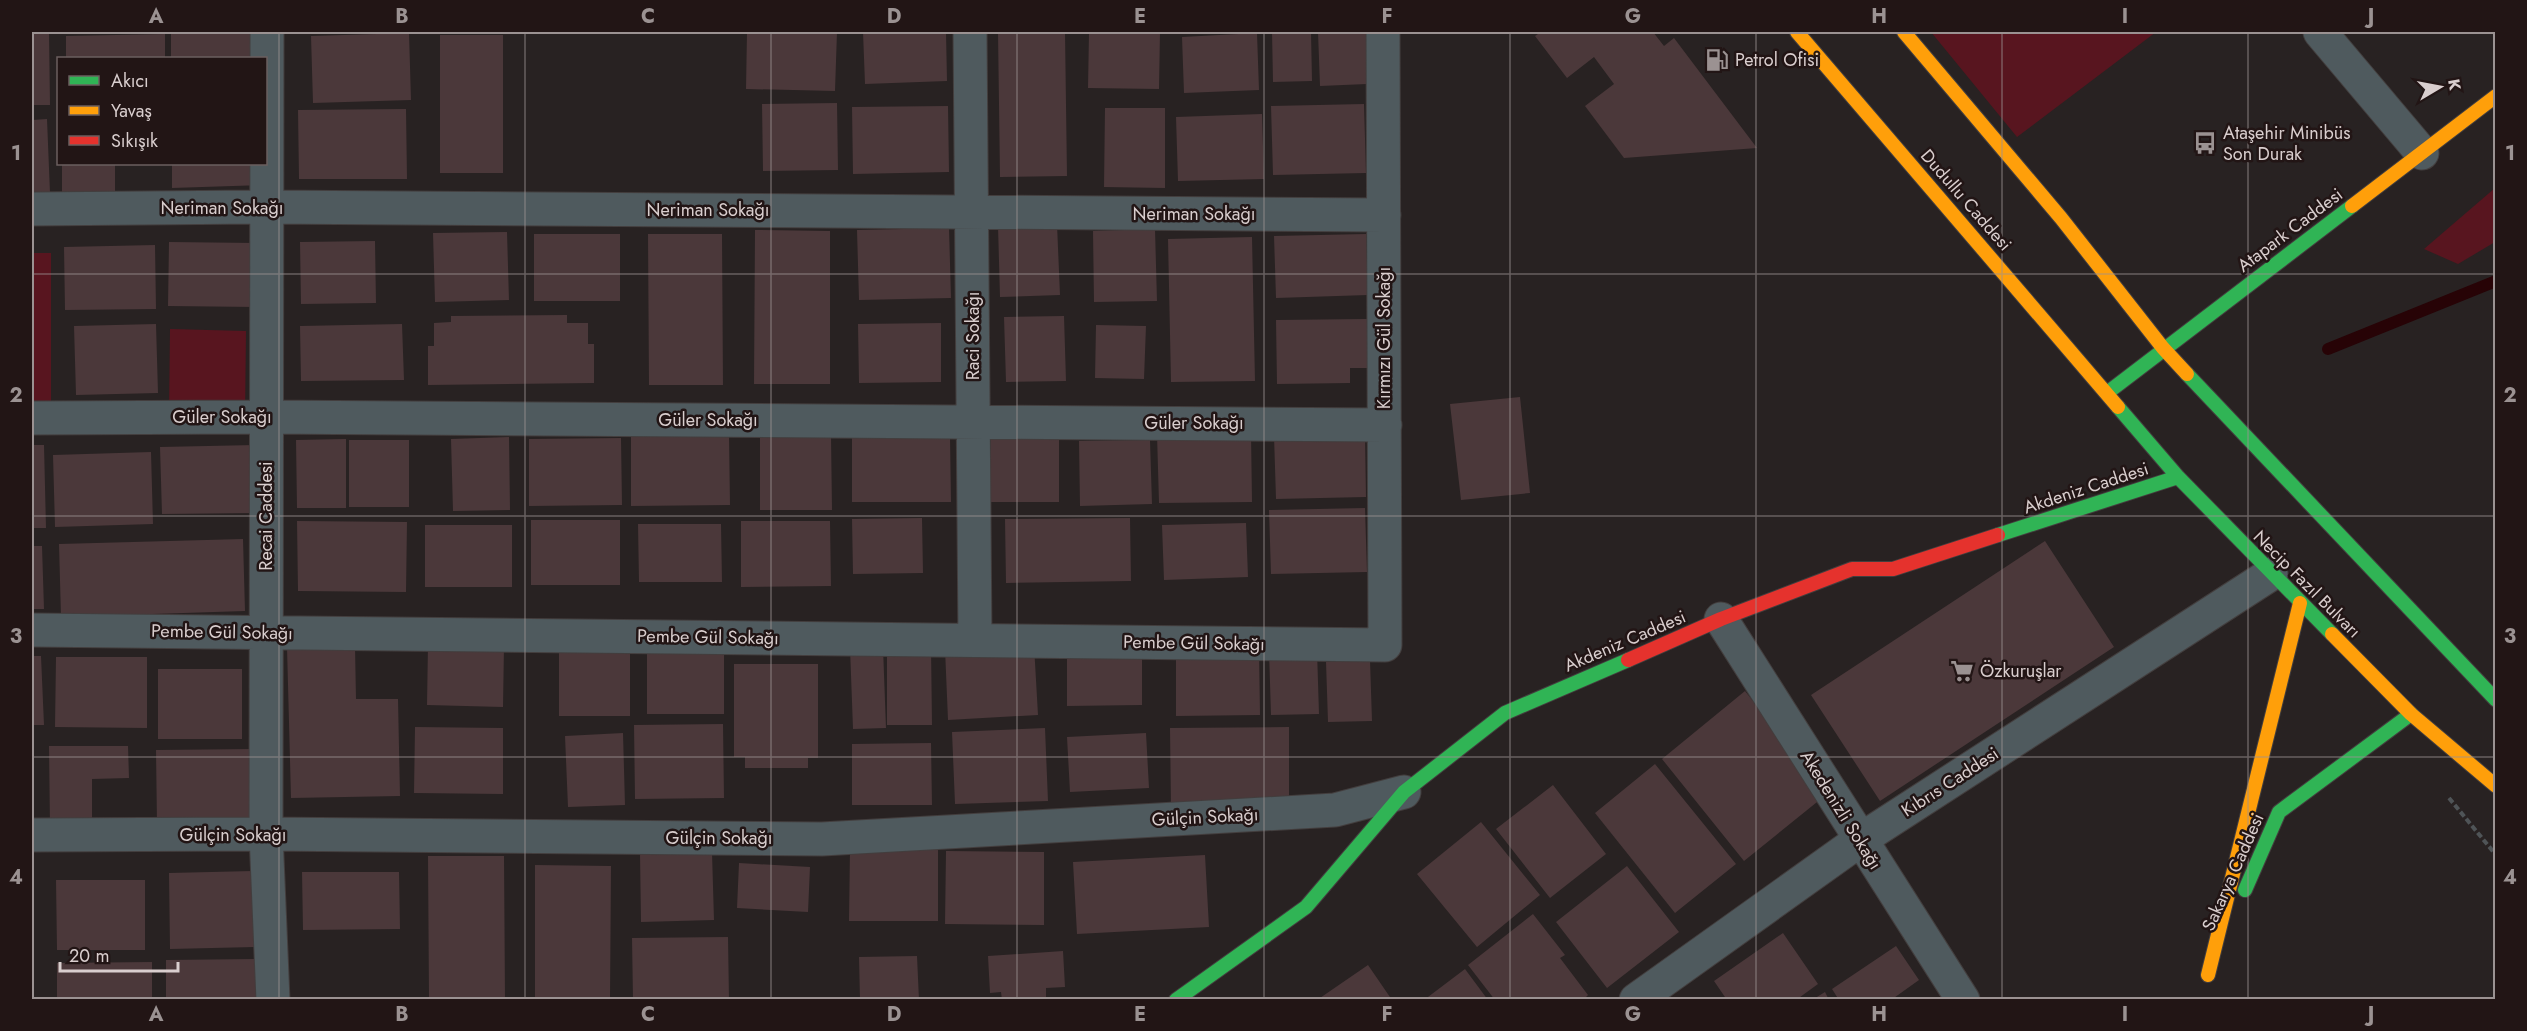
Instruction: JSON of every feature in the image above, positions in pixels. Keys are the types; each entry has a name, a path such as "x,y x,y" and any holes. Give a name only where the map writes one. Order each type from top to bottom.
{"street":[{"name":"Recai Caddesi","path":"267,32 266,834 273,999"},
{"name":"Raci Sokağı","path":"970,32 975,640"},
{"name":"Kırmızı Gül Sokağı","path":"1383,32 1385,645"},
{"name":"Dudullu Caddesi","path":"1797,32 2107,393"},
{"path":"1904,32 2061,218 2163,348 2496,700"},
{"path":"2320,32 2422,153"},
{"name":"Atapark Caddesi","path":"2107,393 2496,96"},
{"name":"Neriman Sokağı","path":"32,209 267,207 1384,215"},
{"name":"Necip Fazıl Bulvarı","path":"2107,393 2178,477 2271,574 2410,714 2496,786"},
{"name":"Güler Sokağı","path":"32,418 266,417 1384,425"},
{"name":"Akdeniz Caddesi","path":"1176,999 1306,907 1404,792 1505,713 1721,619 1852,569 1893,569 2178,477"},
{"name":"Kıbrıs Caddesi","path":"1636,999 1860,840 2271,574"},
{"path":"2208,975 2300,603"},
{"name":"Akedenizli Sokağı","path":"1721,619 1963,999"},
{"name":"Pembe Gül Sokağı","path":"32,630 1385,645"},
{"name":"Sakarya Caddesi","path":"2203,991 2279,812 2410,714"},
{"name":"Gülçin Sokağı","path":"32,835 266,834 822,839 1335,810 1404,792"}],"shaded area":[{"path":"1931,32 2156,32 2017,137"},
{"path":"2495,188 2495,242 2458,264 2424,249"},
{"path":"32,253 51,253 51,417 32,417"},
{"path":"170,329 246,331 245,417 169,415"}],"building":[{"path":"32,32 49,32 50,105 32,105"},
{"path":"171,32 253,32 252,57 171,57"},
{"path":"747,32 837,32 835,91 746,89"},
{"path":"863,32 946,32 947,81 865,84"},
{"path":"998,32 1065,32 1067,176 1000,177"},
{"path":"1089,32 1160,32 1159,89 1088,88"},
{"path":"1272,32 1311,32 1312,81 1273,82"},
{"path":"1318,32 1366,32 1367,84 1320,86"},
{"path":"1541,32 1653,32 1664,46 1674,38 1757,148 1624,158 1585,106 1614,84 1594,57 1567,78 1535,36"},
{"path":"409,33 411,100 313,103 311,36"},
{"path":"1257,33 1259,90 1184,93 1182,37"},
{"path":"165,34 165,57 66,57 66,36"},
{"path":"440,35 503,35 503,173 440,173"},
{"path":"837,103 838,170 763,171 762,104"},
{"path":"1364,104 1366,173 1273,175 1271,106"},
{"path":"948,106 949,172 853,174 852,107"},
{"path":"1105,108 1165,108 1165,188 1104,187"},
{"path":"406,109 407,179 299,179 298,110"},
{"path":"1262,114 1264,179 1178,181 1176,117"},
{"path":"47,119 50,193 32,194 32,120"},
{"path":"62,165 115,165 115,192 62,192"},
{"path":"172,165 266,165 266,185 172,188"},
{"path":"1057,224 1060,295 1000,297 998,226"},
{"path":"949,228 951,298 859,300 857,230"},
{"path":"1155,229 1157,301 1094,302 1093,231"},
{"path":"755,230 830,231 830,384 754,384"},
{"path":"507,232 509,300 435,302 433,233"},
{"path":"534,234 620,234 620,301 534,301"},
{"path":"648,234 722,234 723,385 649,385"},
{"path":"1366,234 1368,295 1276,298 1274,236"},
{"path":"1252,237 1255,381 1171,382 1168,239"},
{"path":"375,241 376,303 301,304 300,242"},
{"path":"169,242 267,243 266,307 168,306"},
{"path":"155,245 156,309 65,310 64,247"},
{"path":"567,315 567,323 588,323 588,344 594,344 594,383 428,385 428,346 434,346 434,323 451,322 451,316"},
{"path":"1064,316 1066,381 1006,382 1004,317"},
{"path":"1367,319 1367,368 1350,368 1350,383 1277,384 1276,320"},
{"path":"941,323 941,382 859,383 858,324"},
{"path":"156,324 158,393 76,395 74,326"},
{"path":"402,324 404,380 301,381 300,326"},
{"path":"1096,325 1146,326 1144,379 1095,378"},
{"path":"1520,397 1530,493 1461,500 1450,404"},
{"path":"1059,430 1059,502 991,502 991,431"},
{"path":"1251,432 1252,502 1159,503 1157,434"},
{"path":"1365,434 1366,497 1276,499 1274,436"},
{"path":"729,435 730,505 631,506 631,437"},
{"path":"831,435 832,510 760,510 760,436"},
{"path":"852,436 950,436 951,502 852,502"},
{"path":"509,437 510,510 453,511 451,439"},
{"path":"621,438 622,505 529,506 529,439"},
{"path":"346,439 346,508 297,508 296,440"},
{"path":"349,440 409,440 409,507 349,507"},
{"path":"1150,440 1152,504 1080,506 1079,441"},
{"path":"32,445 44,445 46,528 32,528"},
{"path":"255,445 256,513 162,514 160,447"},
{"path":"151,452 153,524 55,527 53,455"},
{"path":"1365,508 1367,572 1271,574 1269,510"},
{"path":"922,518 923,573 853,574 852,519"},
{"path":"1130,518 1131,581 1006,583 1005,519"},
{"path":"531,520 620,520 620,585 531,585"},
{"path":"297,521 407,522 406,592 298,591"},
{"path":"741,521 830,521 831,586 741,587"},
{"path":"1246,523 1248,577 1164,580 1162,525"},
{"path":"638,524 721,524 722,582 639,582"},
{"path":"425,525 512,525 512,587 425,587"},
{"path":"243,539 245,611 61,617 59,544"},
{"name":"Özkuruşlar","path":"2045,541 2114,647 1880,801 1811,695"},
{"path":"32,546 42,546 44,609 32,609"},
{"path":"428,644 504,646 503,707 427,705"},
{"path":"1034,645 1038,715 948,720 945,649"},
{"path":"355,646 356,699 398,699 400,796 291,798 287,647"},
{"path":"647,646 724,646 724,714 647,714"},
{"path":"887,646 931,646 932,725 887,725"},
{"path":"883,647 886,728 853,729 850,648"},
{"path":"559,650 630,650 630,716 559,716"},
{"path":"1142,650 1142,705 1067,706 1067,651"},
{"path":"1259,650 1260,715 1176,716 1176,651"},
{"path":"1317,650 1319,714 1271,715 1269,651"},
{"path":"32,656 41,656 44,725 32,725"},
{"path":"56,657 147,657 147,728 55,727"},
{"path":"1370,660 1372,721 1328,722 1326,662"},
{"path":"734,664 818,664 818,758 808,758 808,768 745,768 745,757 734,757"},
{"path":"158,669 242,669 242,739 158,739"},
{"path":"1745,691 1827,794 1744,861 1662,759"},
{"path":"723,724 724,798 635,799 634,725"},
{"path":"415,727 503,728 503,794 414,793"},
{"path":"1289,727 1289,807 1171,809 1170,728"},
{"path":"1045,728 1048,801 955,804 952,732"},
{"path":"623,733 625,805 568,807 565,736"},
{"path":"1146,733 1149,788 1070,792 1067,737"},
{"path":"931,743 932,805 852,805 852,744"},
{"path":"49,746 128,746 129,778 92,779 92,826 50,827"},
{"path":"257,749 258,822 157,825 156,750"},
{"path":"1655,764 1736,864 1675,913 1595,813"},
{"path":"1553,785 1606,854 1550,898 1496,829"},
{"path":"1481,822 1540,895 1477,947 1417,874"},
{"path":"850,848 938,848 938,921 849,921"},
{"path":"946,851 1044,852 1044,925 945,924"},
{"path":"712,852 714,920 641,922 640,854"},
{"path":"1205,855 1209,927 1077,934 1073,862"},
{"path":"428,856 504,856 505,1000 429,1000"},
{"path":"739,863 810,867 808,912 737,908"},
{"path":"535,865 611,866 610,1000 535,1000"},
{"path":"1627,866 1679,932 1607,988 1556,922"},
{"path":"253,871 255,947 170,949 169,873"},
{"path":"302,872 399,872 400,929 303,930"},
{"path":"56,880 145,880 145,950 57,950"},
{"path":"1533,914 1565,955 1560,958 1588,995 1583,1000 1495,1000 1468,965"},
{"path":"1783,933 1818,984 1796,1000 1727,1000 1714,981"},
{"path":"728,937 729,1000 633,1000 632,938"},
{"path":"1896,946 1919,980 1891,1000 1839,1000 1832,989"},
{"path":"1063,951 1065,987 1046,988 1046,1000 1002,1000 1001,992 990,993 988,956"},
{"path":"917,956 919,1000 860,1000 859,957"},
{"path":"264,959 265,1000 166,1000 166,960"},
{"path":"152,962 152,1000 57,1000 57,963"},
{"path":"1368,965 1392,1000 1317,1000"},
{"path":"32,966 34,966 34,1000 32,1000"},
{"path":"1465,969 1488,1000 1424,1000"},
{"path":"1825,992 1829,1000 1812,1000"}],"waterway":[{"path":"2328,349 2496,281"}],"traffic: fast":[{"path":"2107,393 2352,206"},
{"path":"2187,374 2496,700"},
{"path":"2118,407 2178,477 2332,634"},
{"path":"1998,535 2178,477"},
{"path":"1176,1000 1306,907 1404,792 1505,713 1628,660"},
{"path":"2245,890 2279,812 2411,714"}],"traffic: slow":[{"path":"1797,32 2118,407"},
{"path":"1904,32 2061,218 2163,348 2187,374"},
{"path":"2352,206 2496,96"},
{"path":"2208,975 2300,603"},
{"path":"2332,634 2411,714 2496,786"}],"traffic: jam":[{"path":"1628,660 1721,619 1852,569 1893,569 1998,535"}],"place":[{"name":"Petrol Ofisi","path":"1717,60"},
{"name":"Ataşehir Minibüs Son Durak","path":"2205,143"},
{"name":"Özkuruşlar","path":"1962,671"}]}
